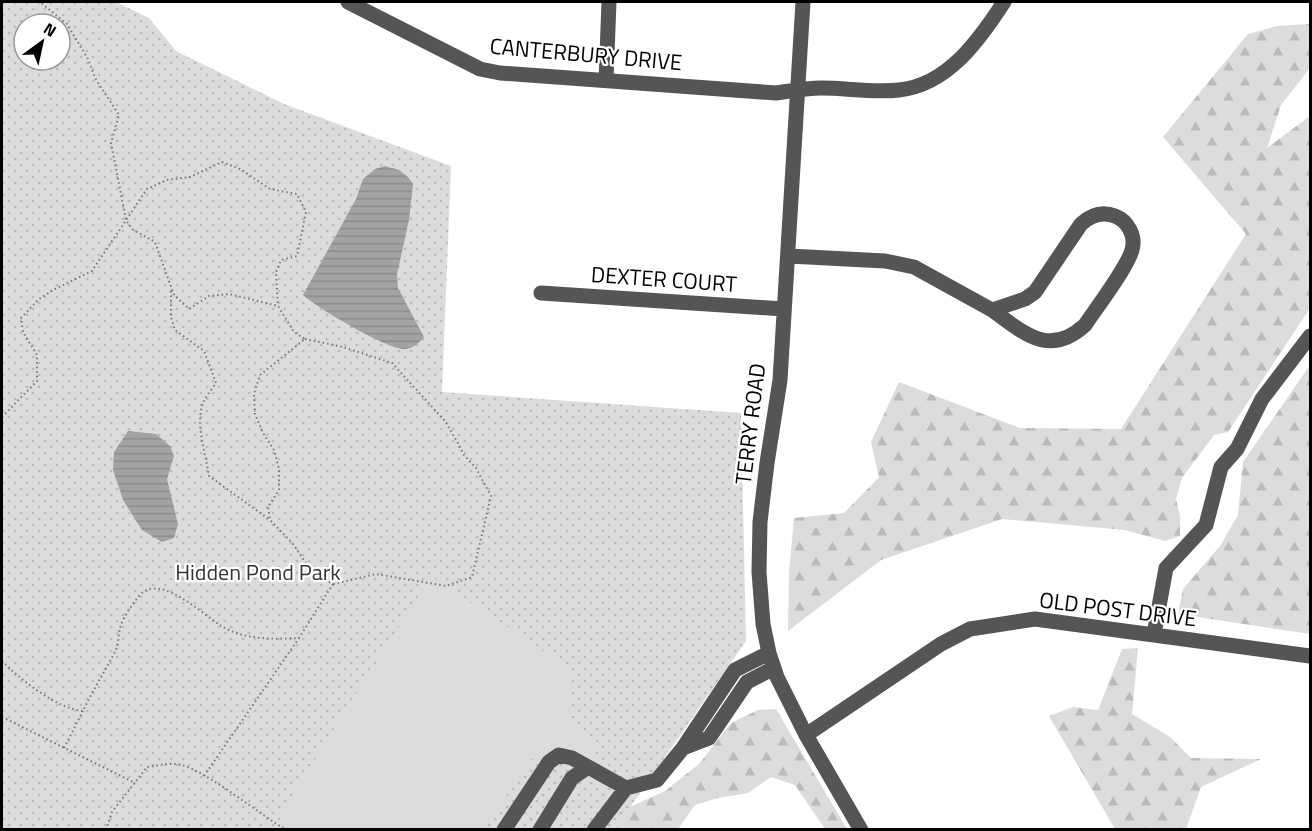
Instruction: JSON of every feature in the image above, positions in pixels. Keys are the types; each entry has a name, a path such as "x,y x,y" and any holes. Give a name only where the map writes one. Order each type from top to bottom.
{"street":[{"name":"CANTERBURY DRIVE","path":"348,2 480,69 500,73 776,93 819,88 901,90 923,84 946,71 969,50 984,33 1004,2"},
{"path":"606,80 609,2"},
{"name":"TERRY ROAD","path":"803,2 780,380 760,522 759,572 763,624 774,668 806,735 861,830"},
{"path":"789,256 885,261 914,267 992,310 1021,331 1041,341 1054,342 1076,333 1085,325 1130,257 1133,241 1131,231 1117,216 1107,213 1088,217 1035,292 1025,299 992,310"},
{"name":"DEXTER COURT","path":"541,293 784,309"},
{"path":"1154,634 1166,568 1206,525 1221,467 1237,449 1262,399 1311,336"},
{"name":"OLD POST DRIVE","path":"806,735 941,644 970,629 1035,619 1311,656"},
{"path":"594,830 626,788 657,780 683,748 735,670 769,653"},
{"path":"683,748 708,738 747,682 774,668"},
{"path":"504,830 549,762 558,755 572,758 626,788"},
{"path":"540,830 572,778 588,767"}],"path":[{"path":"40,2 67,24 88,59 95,78 119,115 111,143 126,220 132,229 155,242 174,295 189,309 208,296 229,294 278,306"},
{"path":"2,417 37,381 37,355 23,332 21,318 39,299 92,272 147,189 167,180 190,177 222,162 240,169 270,189 297,194 306,212 297,255 281,260 276,272 278,306 294,332 305,339 343,347 392,363 445,421 464,455 476,468 491,496 472,577 446,586 376,574 333,584 312,572 292,544 270,520 209,476 206,451 200,430 203,404 216,383 204,351 175,330 171,317 171,288"},
{"path":"270,520 268,507 279,490 279,469 274,450 255,414 254,394 260,375 305,339"},
{"path":"204,776 299,638 333,584"},
{"path":"64,748 96,682 117,648 120,628 125,616 141,594 147,591 171,591 230,631 271,640 299,638"},
{"path":"2,661 39,692 71,710 82,711"},
{"path":"2,717 135,783"},
{"path":"105,830 112,812 147,767 177,763 229,791 270,821 287,830"}],"green space":[{"name":"Hidden Pond Park","path":"2,2 116,2 149,18 176,51 284,104 451,166 442,392 741,413 746,641 615,829 2,830"},
{"path":"1310,24 1310,68 1281,105 1267,148 1310,116 1310,308 1228,432 1214,435 1182,478 1176,499 1180,516 1180,536 1165,541 1125,530 1002,519 881,560 788,631 789,572 794,518 844,513 879,477 871,442 899,382 1020,428 1121,429 1246,234 1163,137 1248,34 1277,26"},
{"path":"1310,365 1310,634 1178,614 1183,589 1220,546 1238,515 1243,462"},
{"path":"431,576 573,671 568,714 598,743 592,762 564,747 554,748 543,758 535,753 484,829 284,829 283,810"},
{"path":"1138,648 1132,714 1170,737 1191,758 1261,759 1201,787 1186,829 1115,829 1049,716 1073,707 1098,710 1122,649"},
{"path":"776,709 847,829 825,829 795,785 771,777 748,793 695,805 678,829 607,830 619,812 665,791 699,764 731,723 758,710"}],"shaded area":[{"path":"385,166 399,170 413,184 409,220 397,274 398,288 424,337 416,345 405,349 396,348 369,336 303,295 356,199 363,179 375,169"},
{"path":"128,431 156,434 170,446 174,456 167,479 178,524 174,538 162,542 142,530 123,500 113,470 114,452"}]}
